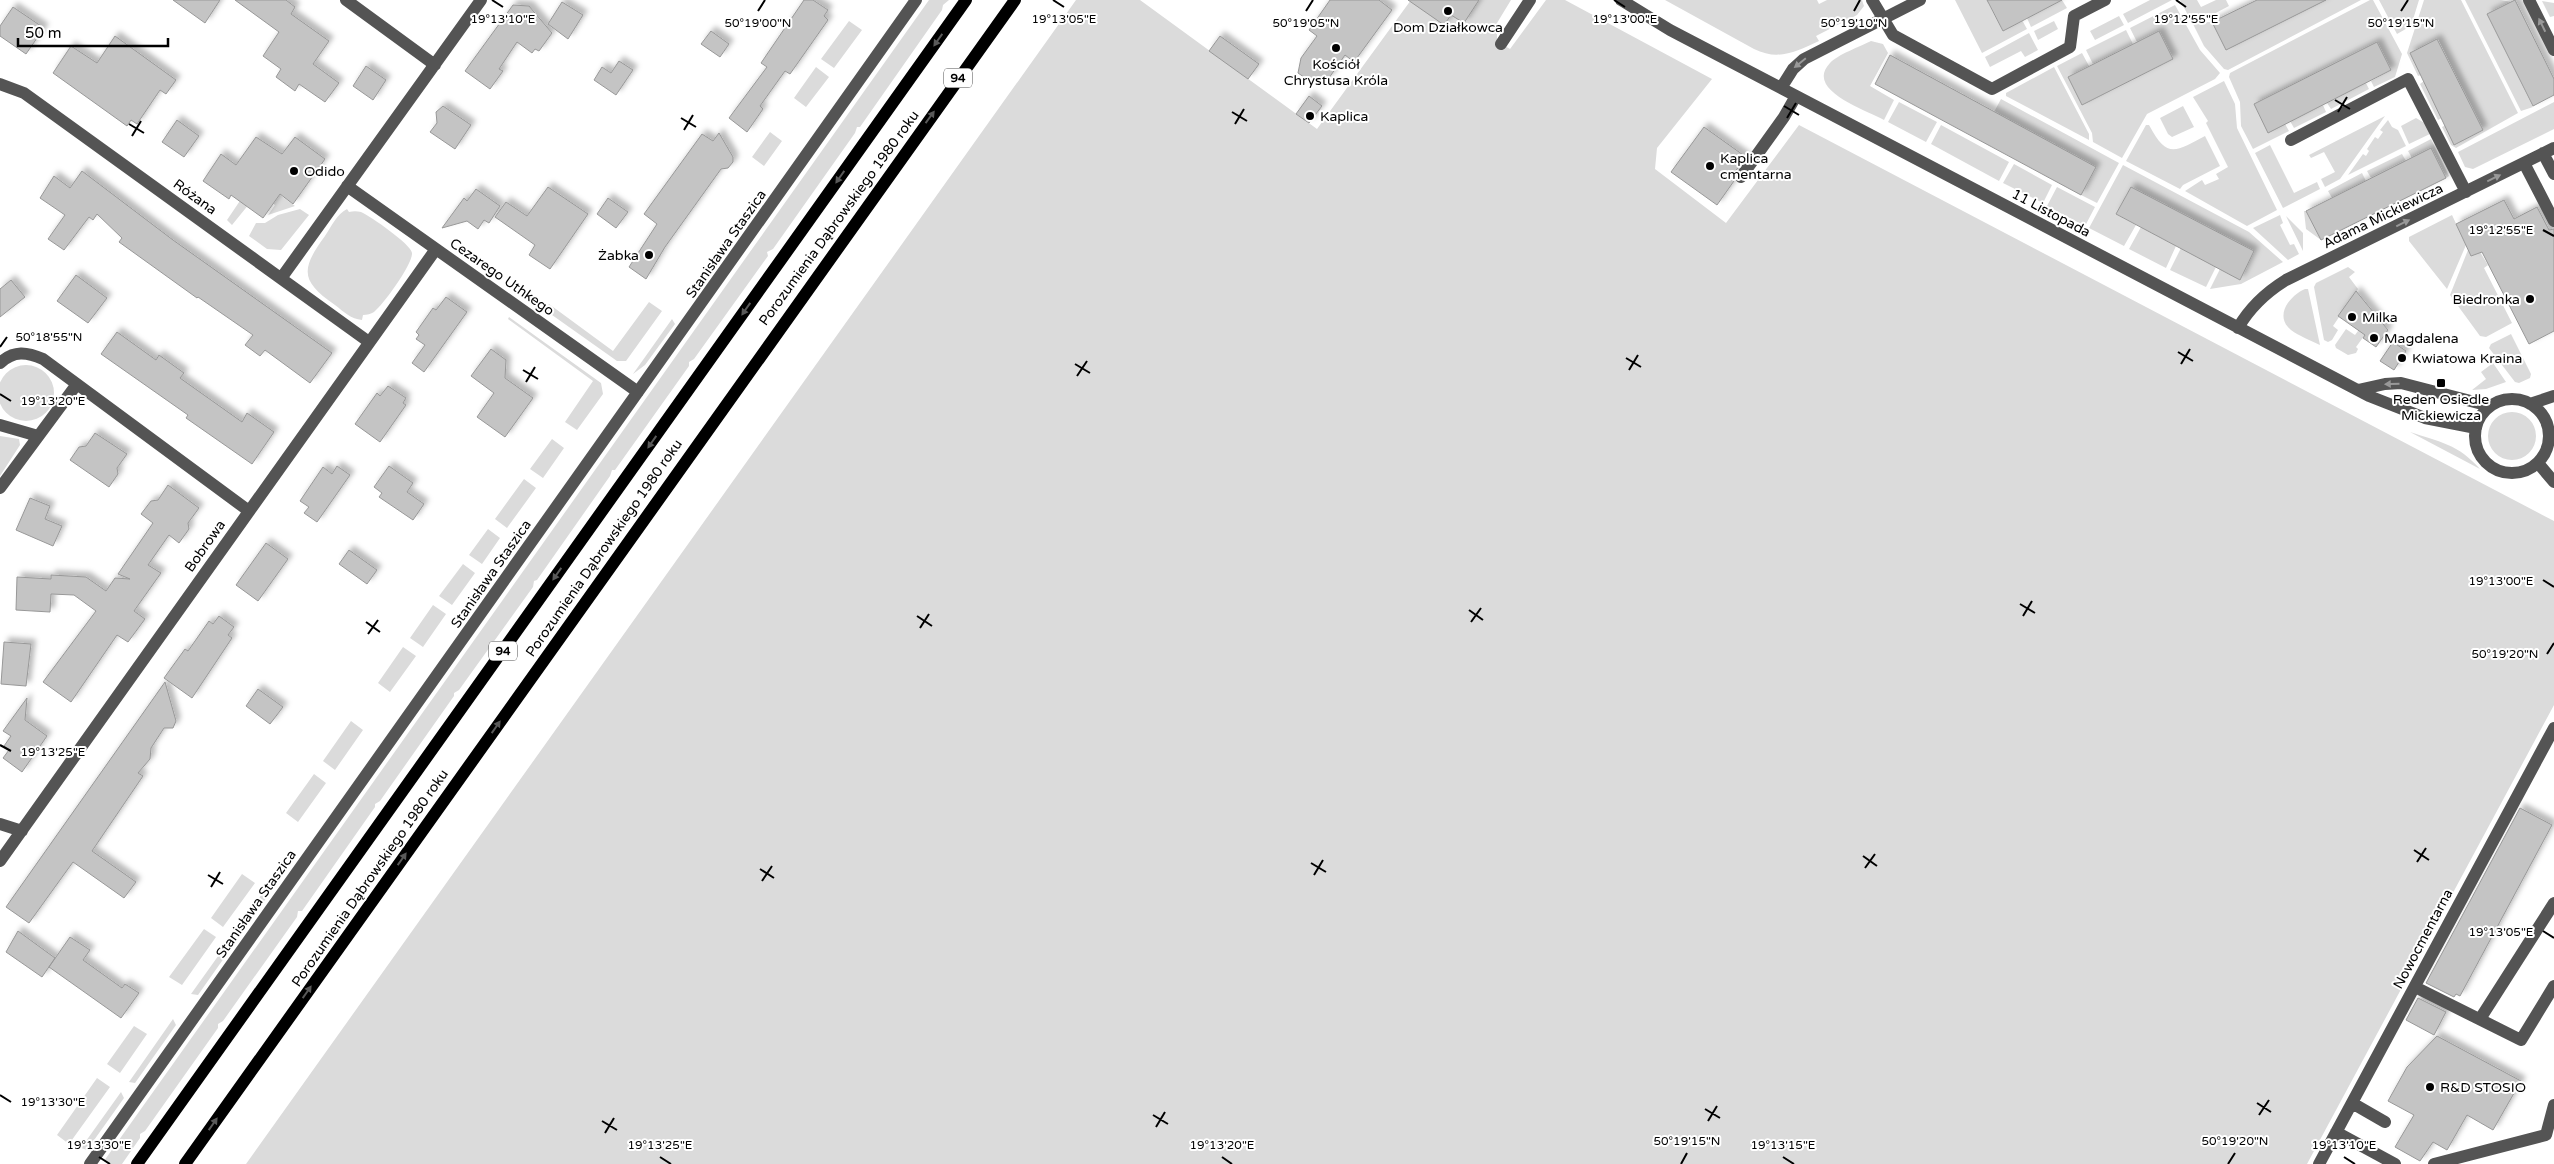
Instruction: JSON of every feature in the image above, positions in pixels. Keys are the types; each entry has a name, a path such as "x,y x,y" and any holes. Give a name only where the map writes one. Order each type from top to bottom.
{"main road":[{"name":"Porozumienia Dąbrowskiego 1980 roku","path":"137,1164 966,0"},
{"name":"Porozumienia Dąbrowskiego 1980 roku","path":"185,1164 1015,0"}],"street":[{"path":"346,0 435,65"},
{"path":"282,277 481,0"},
{"name":"Stanisława Staszica","path":"90,1164 916,0"},
{"path":"1501,44 1530,0"},
{"name":"11 Listopada","path":"1620,0 1670,30 2358,390 2412,414 2444,423 2476,428"},
{"path":"1872,0 1893,35 1992,89 2070,47 2074,16 2105,0"},
{"path":"1781,88 1790,73 1804,60 1920,0"},
{"path":"2529,0 2554,50"},
{"path":"2291,140 2408,79 2466,192"},
{"name":"Różana","path":"0,84 24,93 282,277 369,342"},
{"path":"1741,177 1784,117 1796,96"},
{"path":"2548,150 2554,174"},
{"name":"Adama Mickiewicza","path":"2238,328 2254,304 2276,286 2548,150"},
{"path":"2524,163 2554,221"},
{"name":"Cezarego Uthkego","path":"347,186 638,392"},
{"name":"Bobrowa","path":"0,862 436,249"},
{"path":"0,363 7,356 19,353 31,354 77,384 249,511"},
{"path":"0,488 77,384"},
{"path":"2358,390 2385,384 2401,384 2490,406"},
{"path":"2530,404 2554,396"},
{"path":"2513,399 2530,404 2544,418 2551,442 2538,463 2526,470 2513,473 2499,471 2488,464 2479,453 2475,440 2476,428 2481,415 2490,406 2501,401 2513,399"},
{"path":"0,425 38,436"},
{"path":"2538,463 2554,482"},
{"name":"Nowocmentarna","path":"2319,1164 2554,728"},
{"path":"0,824 22,831"},
{"path":"2480,1019 2554,903"},
{"path":"2414,987 2521,1040 2554,986"},
{"path":"2352,1104 2385,1122"},
{"path":"2434,1164 2546,1135 2554,1105"},
{"path":"2336,1132 2395,1164"}],"shaded area":[{"path":"929,0 949,0 943,5 942,10 860,127 857,127 855,133 773,249 767,252 768,256 694,359 689,362 689,366 615,470 612,470 610,476 537,580 534,581 533,587 459,690 454,693 454,696 380,801 375,804 375,807 302,911 298,911 297,917 223,1021 218,1024 218,1028 145,1131 140,1134 140,1138 122,1164 108,1164 104,1161"},
{"path":"1076,0 1140,0 1317,129 1411,0 1511,0 1497,23 1497,41 1510,49 1546,0 1565,0 1712,79 1657,148 1655,169 1726,223 1799,125 2554,521 2554,705 2307,1164 246,1164"},
{"path":"1665,0 1817,0 1819,4 1827,0 1862,0 1864,6 1857,15 1816,36 1819,41 1795,52 1779,55 1763,53 1754,49"},
{"path":"1955,0 1993,0 1988,3 2003,31 2022,20 2027,29 1982,53"},
{"path":"2062,0 2067,8 2031,27 2027,18"},
{"path":"2150,0 2172,0 2128,23 2123,14"},
{"path":"2180,0 2197,0 2201,7 2216,0 2226,0 2229,6 2208,17 2189,17"},
{"path":"2326,0 2361,0 2228,70 2224,69 2204,46 2192,22 2212,22"},
{"path":"2373,0 2402,54 2395,77 2374,87 2371,81 2391,70 2377,42 2254,104 2268,132 2285,124 2289,131 2253,149 2241,126 2240,102 2229,77 2230,73"},
{"path":"2379,0 2419,0 2411,26 2397,34"},
{"path":"2424,0 2461,0 2518,113 2456,148 2451,145 2442,127 2446,125 2456,144 2483,130 2438,39 2410,53 2421,75 2418,76 2407,53"},
{"path":"2465,0 2501,0 2511,2 2487,14 2533,107 2521,111"},
{"path":"2542,1 2554,3 2554,16 2550,17"},
{"path":"2175,5 2200,50 2220,73 2215,79 2147,114 2122,158 2093,142 2092,133 2057,66 2082,53 2089,66 2068,77 2082,105 2173,59 2159,31 2137,42 2130,28"},
{"path":"2119,16 2124,25 2095,40 2090,31"},
{"path":"849,21 862,30 834,68 821,59"},
{"path":"2054,21 2058,29 2038,40 2034,31"},
{"path":"2126,30 2133,44 2093,64 2086,50"},
{"path":"2029,33 2038,50 2025,57 2021,51 1990,67 1985,57"},
{"path":"1871,41 1883,44 1888,53 1870,86 1894,100 1884,120 1840,98 1825,82 1824,73 1833,60"},
{"path":"816,67 829,77 806,107 794,98"},
{"path":"2054,67 2089,134 2089,140 2006,96 2006,93"},
{"path":"2224,81 2235,104 2237,128 2277,210 2247,226 2185,191 2202,180 2205,185 2219,179 2216,174 2228,167 2206,123 2208,121 2193,97"},
{"path":"2424,81 2442,118 2438,120 2420,84"},
{"path":"2366,83 2369,89 2331,109 2327,103"},
{"path":"2001,99 2119,163 2097,203 2081,195 2096,167 2005,118 1990,146 1979,140"},
{"path":"1899,102 1937,122 1926,142 1888,122"},
{"path":"2554,102 2554,129 2473,169 2465,167 2458,152"},
{"path":"2323,105 2326,112 2294,128 2290,121"},
{"path":"2183,106 2194,127 2172,137 2168,134 2160,118"},
{"path":"2385,116 2340,179 2325,187 2321,179 2335,172 2324,152 2311,158 2309,155"},
{"path":"2416,118 2428,125 2432,133 2409,144 2401,126"},
{"path":"2388,120 2392,127 2398,130 2406,146 2348,175 2363,154 2366,156 2369,151 2367,149 2375,137 2378,139 2383,132 2380,130"},
{"path":"1941,125 2009,162 1999,181 1931,144"},
{"path":"2146,125 2149,125 2161,143 2167,148 2172,149 2179,149 2205,136 2220,166 2183,185 2180,189 2126,161"},
{"path":"770,132 782,141 764,166 752,157"},
{"path":"2431,139 2449,176 2446,178 2431,149 2412,158 2408,151"},
{"path":"2270,145 2294,193 2317,182 2320,189 2283,208 2255,153"},
{"path":"2402,154 2406,161 2371,178 2367,171"},
{"path":"2014,164 2052,185 2043,203 2003,183"},
{"path":"2123,165 2249,232 2283,262 2241,284 2210,289 2220,269 2240,280 2254,251 2131,187 2116,214 2136,225 2124,246 2089,228"},
{"path":"2362,173 2366,181 2332,198 2328,191"},
{"path":"256,177 295,206 268,215 275,205 258,193 232,225 227,220"},
{"path":"2057,187 2095,207 2085,226 2047,206"},
{"path":"300,209 309,215 281,250 267,249 249,236 256,223 265,223 278,215"},
{"path":"347,209 349,212 361,212 381,224 405,243 412,253 408,266 390,293 374,312 363,315 362,320 348,315 324,297 310,282 308,274 308,266 317,248 337,217"},
{"path":"2304,211 2306,211 2321,240 2306,229"},
{"path":"2280,215 2283,223 2280,225 2290,245 2294,244 2299,254 2288,260 2253,228"},
{"path":"2452,215 2466,245 2447,289 2409,241 2409,237"},
{"path":"2286,216 2303,233 2303,251"},
{"path":"2141,227 2176,246 2166,268 2129,249"},
{"path":"2181,248 2216,267 2206,287 2170,270"},
{"path":"2468,250 2471,256 2480,252 2488,265 2484,268 2512,323 2486,337 2480,336 2450,295"},
{"path":"2348,267 2355,272 2349,277 2358,289 2333,326 2338,330 2332,340 2328,342 2324,340 2314,287 2316,283"},
{"path":"2308,289 2320,345 2291,330 2284,318 2286,306 2294,296"},
{"path":"649,302 662,311 626,361 617,361 545,310 549,304 613,351"},
{"path":"2372,312 2370,328 2356,347 2358,349 2356,353 2348,355 2336,348 2335,345 2346,329 2355,335"},
{"path":"509,317 601,383 603,394 577,430 565,422 593,381 508,319"},
{"path":"672,319 675,324 645,365 633,374"},
{"path":"2511,334 2531,374 2530,378 2519,383 2515,382 2489,348 2491,344"},
{"path":"2493,363 2506,382 2486,389 2472,390 2486,379 2481,372"},
{"path":"26,365 37,367 46,373 52,382 54,393 52,404 46,413 37,419 26,421 15,419 6,413 0,404 -2,393 0,382 6,373 15,367"},
{"path":"2512,412 2521,414 2529,419 2534,427 2536,436 2534,445 2529,453 2521,458 2512,460 2503,458 2495,453 2490,445 2488,436 2490,427 2495,419 2503,414"},
{"path":"2410,432 2456,449 2480,469"},
{"path":"0,436 19,439 20,445 0,476"},
{"path":"552,439 564,448 543,478 530,469"},
{"path":"524,479 536,488 507,528 495,519"},
{"path":"488,529 500,538 482,564 469,555"},
{"path":"463,564 475,573 452,605 439,596"},
{"path":"433,605 446,614 423,647 410,638"},
{"path":"403,647 416,656 390,692 378,683"},
{"path":"351,721 363,730 335,770 323,761"},
{"path":"314,774 326,783 298,822 286,813"},
{"path":"242,874 255,883 223,927 211,918"},
{"path":"264,891 267,897 239,936 234,934"},
{"path":"204,929 216,937 182,985 169,977"},
{"path":"226,945 229,951 198,995 191,994"},
{"path":"173,1019 176,1025 135,1083 129,1082"},
{"path":"134,1026 147,1034 120,1073 107,1064"},
{"path":"97,1078 110,1087 69,1144 57,1135"},
{"path":"121,1092 124,1098 87,1150 81,1148"}],"building":[{"path":"173,0 220,0 205,23"},
{"path":"235,0 286,0 295,7 291,14 329,41 313,64 339,83 325,102 299,84 295,91 276,77 281,69 263,56 279,32"},
{"path":"804,0 813,0 828,10 824,16 828,20 790,74 785,71 760,106 763,109 747,132 729,118 767,67 761,63"},
{"name":"Kościół Chrystusa Króla","path":"1330,0 1379,0 1392,10 1354,62 1345,55 1329,78 1314,84 1298,73 1301,58 1317,36 1309,30"},
{"name":"Dom Działkowca","path":"1408,0 1479,0 1464,23 1451,15 1444,25"},
{"path":"1987,0 2062,0 2003,31"},
{"path":"2257,0 2326,0 2226,50 2212,22"},
{"path":"2515,0 2554,79 2554,95 2533,106 2487,14"},
{"path":"562,2 583,15 568,39 548,24"},
{"path":"513,5 529,6 552,33 539,51 535,49 532,53 517,42 499,69 503,71 490,89 465,71"},
{"path":"13,7 44,28 26,54 0,36 0,26"},
{"path":"711,31 729,44 720,57 701,44"},
{"path":"2159,31 2173,59 2082,105 2068,77"},
{"path":"115,36 176,80 166,94 160,90 137,124 131,120 127,126 53,73 71,46 97,63"},
{"path":"1220,36 1259,64 1248,79 1209,51"},
{"path":"2437,39 2483,130 2454,145 2410,53"},
{"path":"2377,42 2391,70 2268,133 2254,104"},
{"path":"1890,55 2096,167 2081,195 1875,84"},
{"path":"619,61 633,70 616,95 594,80 602,67 611,73"},
{"path":"366,66 386,80 373,100 353,86"},
{"name":"Kaplica","path":"1309,96 1322,106 1309,123 1296,114"},
{"path":"443,106 471,125 455,149 430,132 437,123 436,112"},
{"path":"177,120 199,136 184,157 162,142"},
{"name":"Kaplica cmentarna","path":"1704,127 1746,157 1734,173 1734,181 1717,205 1671,172"},
{"path":"719,133 733,157 733,162 728,168 721,169 665,247 646,279 629,267 657,224 644,214 702,134 713,141"},
{"path":"256,137 282,154 295,137 325,159 293,204 280,194 263,218 231,195 229,199 203,181 221,154 236,165"},
{"path":"2431,148 2446,178 2321,240 2306,211"},
{"path":"82,171 173,240 332,353 310,383 265,350 260,356 245,345 253,335 197,298 119,242 122,238 97,214 93,220 89,217 64,250 48,239 65,215 40,198 54,176 70,188"},
{"path":"548,187 588,214 550,269 529,255 535,245 495,217 506,202 527,216"},
{"path":"2131,187 2254,251 2240,280 2116,214"},
{"path":"476,189 500,206 489,223 484,220 478,229 467,221 442,228 464,198 467,201"},
{"path":"608,198 628,212 616,228 597,214"},
{"name":"Biedronka","path":"2504,200 2514,219 2537,207 2549,230 2554,229 2554,331 2529,344 2482,252 2471,256 2456,224"},
{"path":"76,275 107,298 88,323 57,301"},
{"path":"11,280 25,297 0,317 0,289"},
{"path":"2356,291 2388,330 2376,347 2363,338 2365,335 2338,316"},
{"path":"446,297 467,312 424,372 412,363 425,345 416,339 419,335 416,332 433,308 436,310"},
{"path":"117,332 156,360 159,355 184,373 180,378 242,422 247,413 274,432 252,464 186,418 188,415 101,354"},
{"path":"2393,342 2406,351 2394,370 2380,361"},
{"path":"491,349 506,360 505,378 533,398 505,437 477,417 494,393 471,376"},
{"path":"388,386 406,398 403,403 406,405 380,442 355,424 377,393 380,396"},
{"path":"95,433 127,454 117,468 118,474 109,487 70,460 79,447 86,446"},
{"path":"337,466 350,475 317,522 304,513 309,507 300,501 323,467 332,474"},
{"path":"389,466 413,483 407,492 424,504 413,520 379,497 382,493 374,487"},
{"path":"168,485 199,508 188,523 189,529 179,543 169,535 148,565 161,573 134,611 145,619 128,642 117,635 71,702 43,682 96,611 74,595 51,594 50,612 16,610 17,577 51,579 51,575 86,577 106,591 115,578 130,579 118,574 153,523 141,514 151,501 158,500"},
{"path":"30,498 50,506 45,519 62,526 53,546 16,530"},
{"path":"266,543 288,559 258,601 236,585"},
{"path":"349,550 377,570 367,584 339,564"},
{"path":"219,616 234,627 228,635 232,638 192,698 164,678 185,649 188,651 209,621 213,624"},
{"path":"4,642 31,644 26,686 1,684"},
{"path":"165,682 176,721 173,728 164,728 151,748 150,759 138,773 143,776 92,851 136,882 124,898 73,862 29,923 6,907"},
{"path":"258,689 283,707 270,724 246,706"},
{"path":"27,698 25,720 47,736 22,772 3,758 9,750 4,746 11,736 3,731"},
{"path":"2520,808 2552,825 2460,996 2456,994 2454,997 2426,983"},
{"path":"18,931 55,958 42,977 6,952"},
{"path":"70,937 90,950 83,960 122,988 125,984 139,993 121,1018 49,967"},
{"path":"2418,998 2446,1012 2434,1035 2406,1020"},
{"path":"2437,1036 2521,1081 2493,1130 2467,1115 2447,1150 2433,1142 2420,1161 2395,1147 2414,1115 2388,1101 2407,1067"}],"place":[{"name":"Dom Działkowca","path":"1448,11"},
{"name":"Kościół Chrystusa Króla","path":"1336,48"},
{"name":"Kaplica","path":"1310,116"},
{"name":"Kaplica cmentarna","path":"1710,166"},
{"name":"Odido","path":"294,171"},
{"name":"Żabka","path":"649,255"},
{"name":"Biedronka","path":"2530,299"},
{"name":"Milka","path":"2352,317"},
{"name":"Magdalena","path":"2374,338"},
{"name":"Kwiatowa Kraina","path":"2402,358"},
{"name":"Reden Osiedle Mickiewicza","path":"2441,383"},
{"name":"R&D STOSIO","path":"2430,1087"}]}
